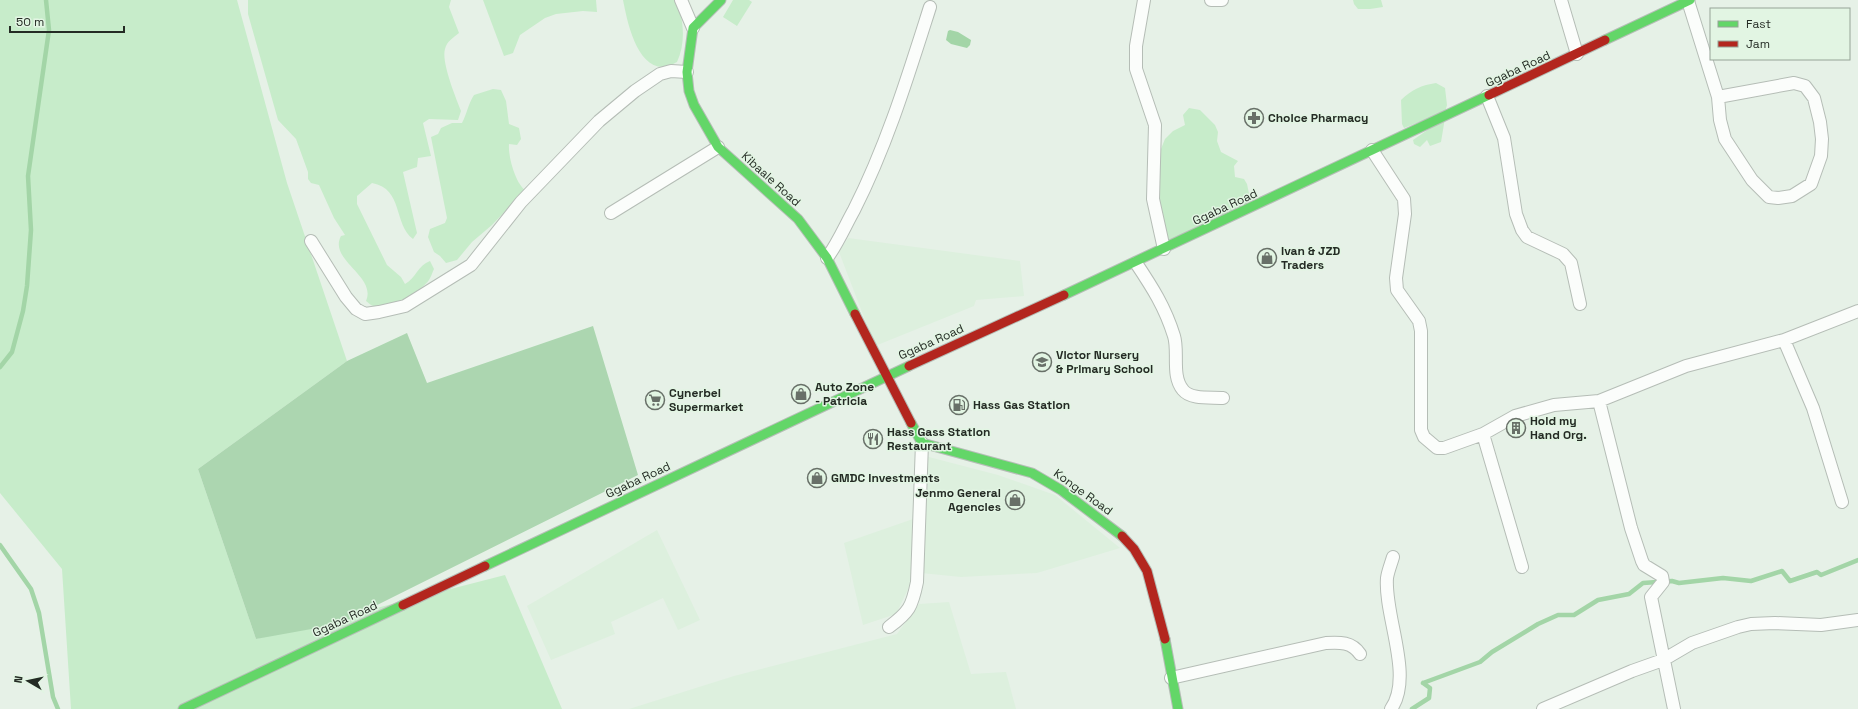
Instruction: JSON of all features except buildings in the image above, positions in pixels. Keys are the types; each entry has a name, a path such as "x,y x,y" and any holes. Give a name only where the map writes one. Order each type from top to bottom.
{"main road":[{"path":"693,28 721,0"},
{"name":"Ggaba Road","path":"182,709 886,376 1136,263 1689,1"},
{"name":"Kibaale Road","path":"693,28 687,72 689,91 694,105 718,147 798,219 827,258 886,376"},
{"path":"886,376 922,442"},
{"name":"Konge Road","path":"922,442 1032,473 1061,490 1122,536 1141,558 1146,571 1162,628 1178,709"}],"street":[{"path":"681,0 693,28"},
{"path":"1144,0 1136,46 1136,69 1155,124 1153,199 1164,249"},
{"path":"1211,0 1222,0"},
{"path":"1561,0 1577,54"},
{"path":"1689,1 1718,97 1720,120 1725,139 1760,189 1769,197 1778,198 1792,196 1811,184 1821,156 1822,139 1820,122 1814,98 1805,86 1794,83 1718,97"},
{"path":"827,258 835,247 868,180 898,105 930,7"},
{"path":"311,240 346,297 356,309 365,314 405,306 471,265 522,202 599,122 635,91 660,74 687,72"},
{"path":"1487,96 1504,138 1516,214 1522,230 1527,236 1563,254 1571,263 1580,304"},
{"path":"611,213 718,147"},
{"path":"1372,150 1404,199 1405,214 1396,278 1397,290 1415,315 1420,326 1421,430 1424,437 1437,448 1444,448 1483,434 1515,416 1554,405 1599,401 1686,366 1784,340 1858,311"},
{"path":"1136,263 1158,296 1167,315 1174,338 1178,384 1184,391 1192,396 1223,398"},
{"path":"1784,340 1813,408 1842,502"},
{"path":"1599,401 1631,528 1642,561 1644,565 1662,576 1663,582 1651,597 1674,709"},
{"path":"1483,434 1522,567"},
{"path":"889,627 907,613 914,596 917,582 922,442"},
{"path":"1390,709 1395,703 1400,679 1387,589 1389,570 1393,557"},
{"path":"1543,709 1632,671 1663,660 1692,643 1738,627 1774,622 1807,625 1858,620"},
{"path":"1171,678 1326,643 1348,644 1356,647 1360,654"}],"shaded area":[{"path":"0,0 237,0 287,183 347,361 198,469 256,639 505,575 562,709 71,709 62,569 0,493"},
{"path":"248,0 451,0 449,7 459,33 447,44 444,55 447,71 461,111 458,120 429,119 423,123 431,156 418,158 417,167 403,172 417,233 413,239 407,233 394,199 389,192 372,183 357,196 357,204 387,265 401,277 405,284 426,263 430,261 434,269 430,279 425,285 402,300 384,306 377,307 371,305 366,301 368,292 365,284 341,253 339,245 341,236 345,235 334,218 319,185 311,183 308,179 308,172 296,139 278,120 248,14"},
{"path":"483,0 596,0 597,12 583,11 556,14 545,18 520,35 513,53 504,56"},
{"path":"623,0 676,0 681,15 683,31 682,47 677,62 663,67 654,65 646,59 634,41"},
{"path":"733,0 749,0 752,2 737,26 723,17"},
{"path":"1353,0 1381,0 1383,7 1358,9"},
{"path":"948,31 958,32 971,40 970,45 967,48 951,44 946,40"},
{"path":"1436,83 1445,88 1447,105 1445,112 1404,128 1402,124 1401,100 1417,88"},
{"path":"493,89 501,90 506,101 509,124 519,128 521,139 517,145 509,144 509,149 515,175 525,190 492,225 472,242 457,260 446,263 434,252 428,237 430,229 445,223 447,218 431,137 438,134 441,128 452,123 462,123 474,95"},
{"path":"1189,108 1200,110 1215,125 1218,132 1217,141 1221,152 1238,161 1234,166 1235,177 1244,179 1247,184 1251,203 1170,241 1164,232 1160,206 1159,154 1165,139 1173,131 1185,125 1183,115"},
{"path":"1445,118 1441,142 1430,146 1427,140 1420,147 1414,144 1413,140"},
{"path":"848,238 1020,261 1024,296 976,300 974,306 875,346 839,252"},
{"path":"593,326 638,475 339,624 256,639 198,469 347,361 407,333 427,383"},
{"path":"925,456 998,475 1055,495 1120,548 1037,573 961,577 921,573"},
{"path":"913,519 912,581 896,614 863,625 844,543"},
{"path":"657,530 700,620 678,630 663,598 611,622 615,634 551,660 527,606"},
{"path":"949,602 971,674 1006,672 1016,709 629,709 734,676 897,634 919,604"}],"waterway":[{"path":"0,367 12,352 23,311 27,286 31,230 28,176 49,30 46,0"},
{"path":"0,545 31,589 39,613 53,697 58,709"},
{"path":"1423,683 1480,662 1492,652 1538,624 1558,615 1574,615 1598,600 1629,594 1643,583 1672,581 1679,583 1723,578 1751,581 1782,571 1790,581 1817,572 1821,575 1858,560"},
{"path":"1412,709 1429,698 1430,688 1423,683"}],"traffic: fast":[{"path":"721,0 693,28 687,72 689,91 694,105 718,147 798,219 827,258 855,314"},
{"path":"1605,40 1690,0"},
{"path":"1064,295 1489,95"},
{"path":"485,566 909,366"},
{"path":"911,423 922,443 1032,473 1061,490 1122,536"},
{"path":"183,709 403,605"},
{"path":"1165,639 1178,709"}],"traffic: jam":[{"path":"1489,95 1605,40"},
{"path":"909,366 1064,295"},
{"path":"855,314 911,423"},
{"path":"1122,536 1134,549 1147,571 1165,639"},
{"path":"403,605 485,566"}],"place":[{"name":"Choice Pharmacy","path":"1254,118"},
{"name":"Ivan & JZD Traders","path":"1267,258"},
{"name":"Victor Nursery & Primary School","path":"1042,362"},
{"name":"Auto Zone - Patricia","path":"801,394"},
{"name":"Cynerbel Supermarket","path":"655,400"},
{"name":"Hass Gas Station","path":"959,405"},
{"name":"Hold my Hand Org.","path":"1516,428"},
{"name":"Hass Gass Station Restaurant","path":"873,439"},
{"name":"GMDC Investments","path":"817,478"},
{"name":"Jenmo General Agencies","path":"1015,500"}]}
